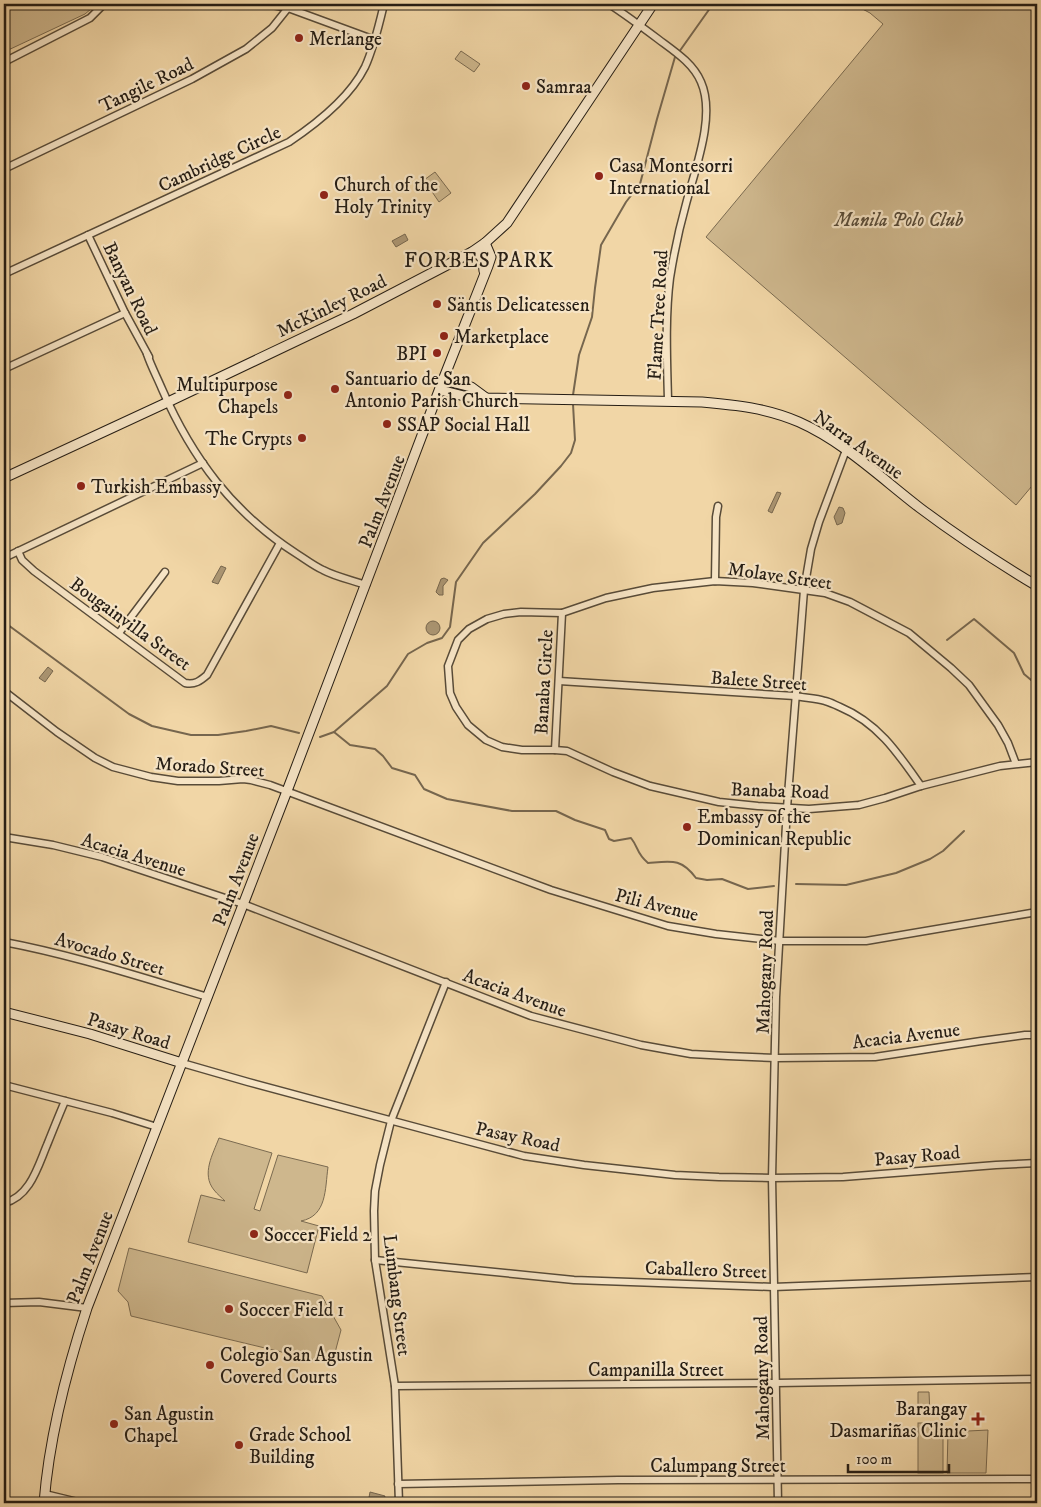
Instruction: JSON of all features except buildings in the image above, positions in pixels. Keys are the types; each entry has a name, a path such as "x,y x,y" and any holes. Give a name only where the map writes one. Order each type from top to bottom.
{"street":[{"path":"4,62 90,18 104,4"},
{"path":"267,4 288,8 375,40"},
{"name":"Cambridge Circle","path":"4,274 289,142 307,130 325,116 347,93 364,68 375,40 384,4"},
{"name":"Flame Tree Road","path":"609,4 676,52 696,73 701,82 707,106 705,129 678,235 670,280 667,339 668,400"},
{"name":"McKinley Road","path":"4,478 353,314 472,252 485,243 507,223 654,4"},
{"name":"Tangile Road","path":"4,169 192,79 238,53 272,28 288,8"},
{"name":"Banyan Road","path":"88,235 125,313 152,361 174,417 221,490 250,520 280,543 323,570 366,585"},
{"name":"Palm Avenue","path":"44,1499 56,1425 71,1361 87,1308 491,257 485,243"},
{"path":"472,252 480,255 483,261 484,274"},
{"path":"4,369 125,313"},
{"name":"Narra Avenue","path":"443,380 472,387 487,398"},
{"name":"Narra Avenue","path":"440,390 468,397 668,400 757,408 798,422 846,450 921,508 985,554 1037,586"},
{"name":"Mahogany Road","path":"778,1503 772,1178 776,997 787,808 804,590 811,549 819,522 846,450"},
{"path":"4,558 203,463"},
{"path":"716,581 716,517 718,506"},
{"name":"Bougainvilla Street","path":"18,552 22,560 34,570 185,683 191,684 199,682 207,675 280,543"},
{"path":"119,633 165,572"},
{"name":"Molave Street","path":"562,613 606,598 684,583 716,581 753,583 825,593 850,602 909,633 969,685 998,725 1008,743 1016,764"},
{"name":"Banaba Circle","path":"521,612 562,613 559,681 555,750 522,750 502,747 486,740 468,725 456,707 450,693 448,666 458,640 469,629 487,619 521,612"},
{"name":"Balete Street","path":"559,681 795,696 827,701 866,721 894,748 922,786"},
{"name":"Morado Street","path":"4,691 57,732 95,758 113,767 151,777 178,781 250,780 287,791"},
{"name":"Banaba Road","path":"555,750 567,751 613,772 650,786 680,794 719,802 809,809 859,805 922,786 1000,766 1037,762"},
{"name":"Pili Avenue","path":"287,791 560,893 668,926 716,934 780,941 866,941 1037,912"},
{"name":"Acacia Avenue","path":"4,837 53,845 102,857 243,904 531,1016 641,1045 691,1054 776,1058 874,1057 1037,1035"},
{"name":"Avocado Street","path":"4,942 86,961 208,997"},
{"name":"Lumbang Street","path":"399,1503 395,1386 375,1260 375,1191 392,1121 446,982"},
{"name":"Pasay Road","path":"5,1013 90,1034 248,1082 524,1156 584,1165 675,1175 772,1178 837,1177 1037,1163"},
{"path":"4,1085 112,1113 157,1127"},
{"path":"4,1203 22,1194 34,1177 65,1101"},
{"name":"Caballero Street","path":"375,1260 574,1280 773,1287 1037,1277"},
{"path":"4,1304 39,1302 87,1308"},
{"name":"Campanilla Street","path":"395,1386 776,1384 1037,1379"},
{"name":"Calumpang Street","path":"398,1484 618,1480 1037,1479"},
{"path":"44,1499 82,1503"}],"green space":[{"path":"4,4 93,4 91,9 85,14 4,52"},
{"path":"729,4 799,4 764,9"},
{"name":"Manila Polo Club","path":"853,4 1037,4 1037,480 1016,505 706,237 883,24 870,13"},
{"path":"461,51 480,64 474,72 455,59"},
{"path":"435,172 451,193 439,202 424,180"},
{"path":"219,1138 272,1153 254,1209 260,1211 278,1155 328,1167 325,1192 320,1208 316,1214 301,1221 319,1226 307,1273 188,1242 201,1195 225,1201 214,1190 208,1177 209,1164"},
{"name":"Soccer Field 1","path":"129,1248 322,1296 341,1330 332,1364 131,1316 128,1302 118,1291"},
{"path":"918,1392 929,1392 930,1415 918,1415"},
{"path":"918,1423 943,1423 943,1473 918,1473"},
{"path":"988,1430 986,1473 947,1473 948,1432"}],"shaded area":[{"path":"405,234 408,240 396,247 392,241"},
{"path":"777,492 781,493 772,513 768,511"},
{"path":"839,507 843,508 845,513 842,523 837,525 834,517"},
{"path":"221,566 226,568 218,584 212,582"},
{"path":"441,579 448,580 443,586 443,595 439,595 436,592"},
{"path":"430,621 436,621 440,628 436,635 430,635 426,631 426,625"},
{"path":"48,667 53,671 45,682 39,678"},
{"path":"370,1492 385,1496 383,1503 368,1503"}],"waterway":[{"path":"679,52 713,4"},
{"path":"573,395 579,355 592,317 601,245 626,202 640,184 675,57"},
{"path":"320,737 334,732 387,686 408,654 427,643 442,638 450,627 456,582 483,543 535,494 571,453 575,440 573,404"},
{"path":"947,640 974,619 1014,653 1024,674 1037,685"},
{"path":"4,622 129,714 152,726 191,735 218,735 271,726 299,733"},
{"path":"334,732 350,745 375,749 392,768 415,775 424,789 447,799 512,811 556,811 575,820 605,830 609,839 614,841 631,838 641,856 648,863 675,862 686,867 696,878 707,880 722,879 748,889 774,886"},
{"path":"796,884 846,885 896,873 930,859 943,851 964,831"}],"place":[{"name":"Merlange","path":"299,38"},
{"name":"Samraa","path":"526,86"},
{"name":"Casa Montesorri International","path":"599,176"},
{"name":"Church of the Holy Trinity","path":"324,195"},
{"name":"Säntis Delicatessen","path":"437,304"},
{"name":"Marketplace","path":"444,336"},
{"name":"BPI","path":"437,353"},
{"name":"Santuario de San Antonio Parish Church","path":"335,389"},
{"name":"Multipurpose Chapels","path":"288,395"},
{"name":"SSAP Social Hall","path":"387,424"},
{"name":"The Crypts","path":"302,438"},
{"name":"Turkish Embassy","path":"81,486"},
{"name":"Embassy of the Dominican Republic","path":"687,827"},
{"name":"Soccer Field 2","path":"254,1234"},
{"name":"Soccer Field 1","path":"229,1309"},
{"name":"Colegio San Agustin Covered Courts","path":"210,1365"},
{"name":"Barangay Dasmariñas Clinic","path":"978,1419"},
{"name":"San Agustin Chapel","path":"114,1424"},
{"name":"Grade School Building","path":"239,1445"}],"district":[{"name":"FORBES PARK","path":"479,260"}]}
